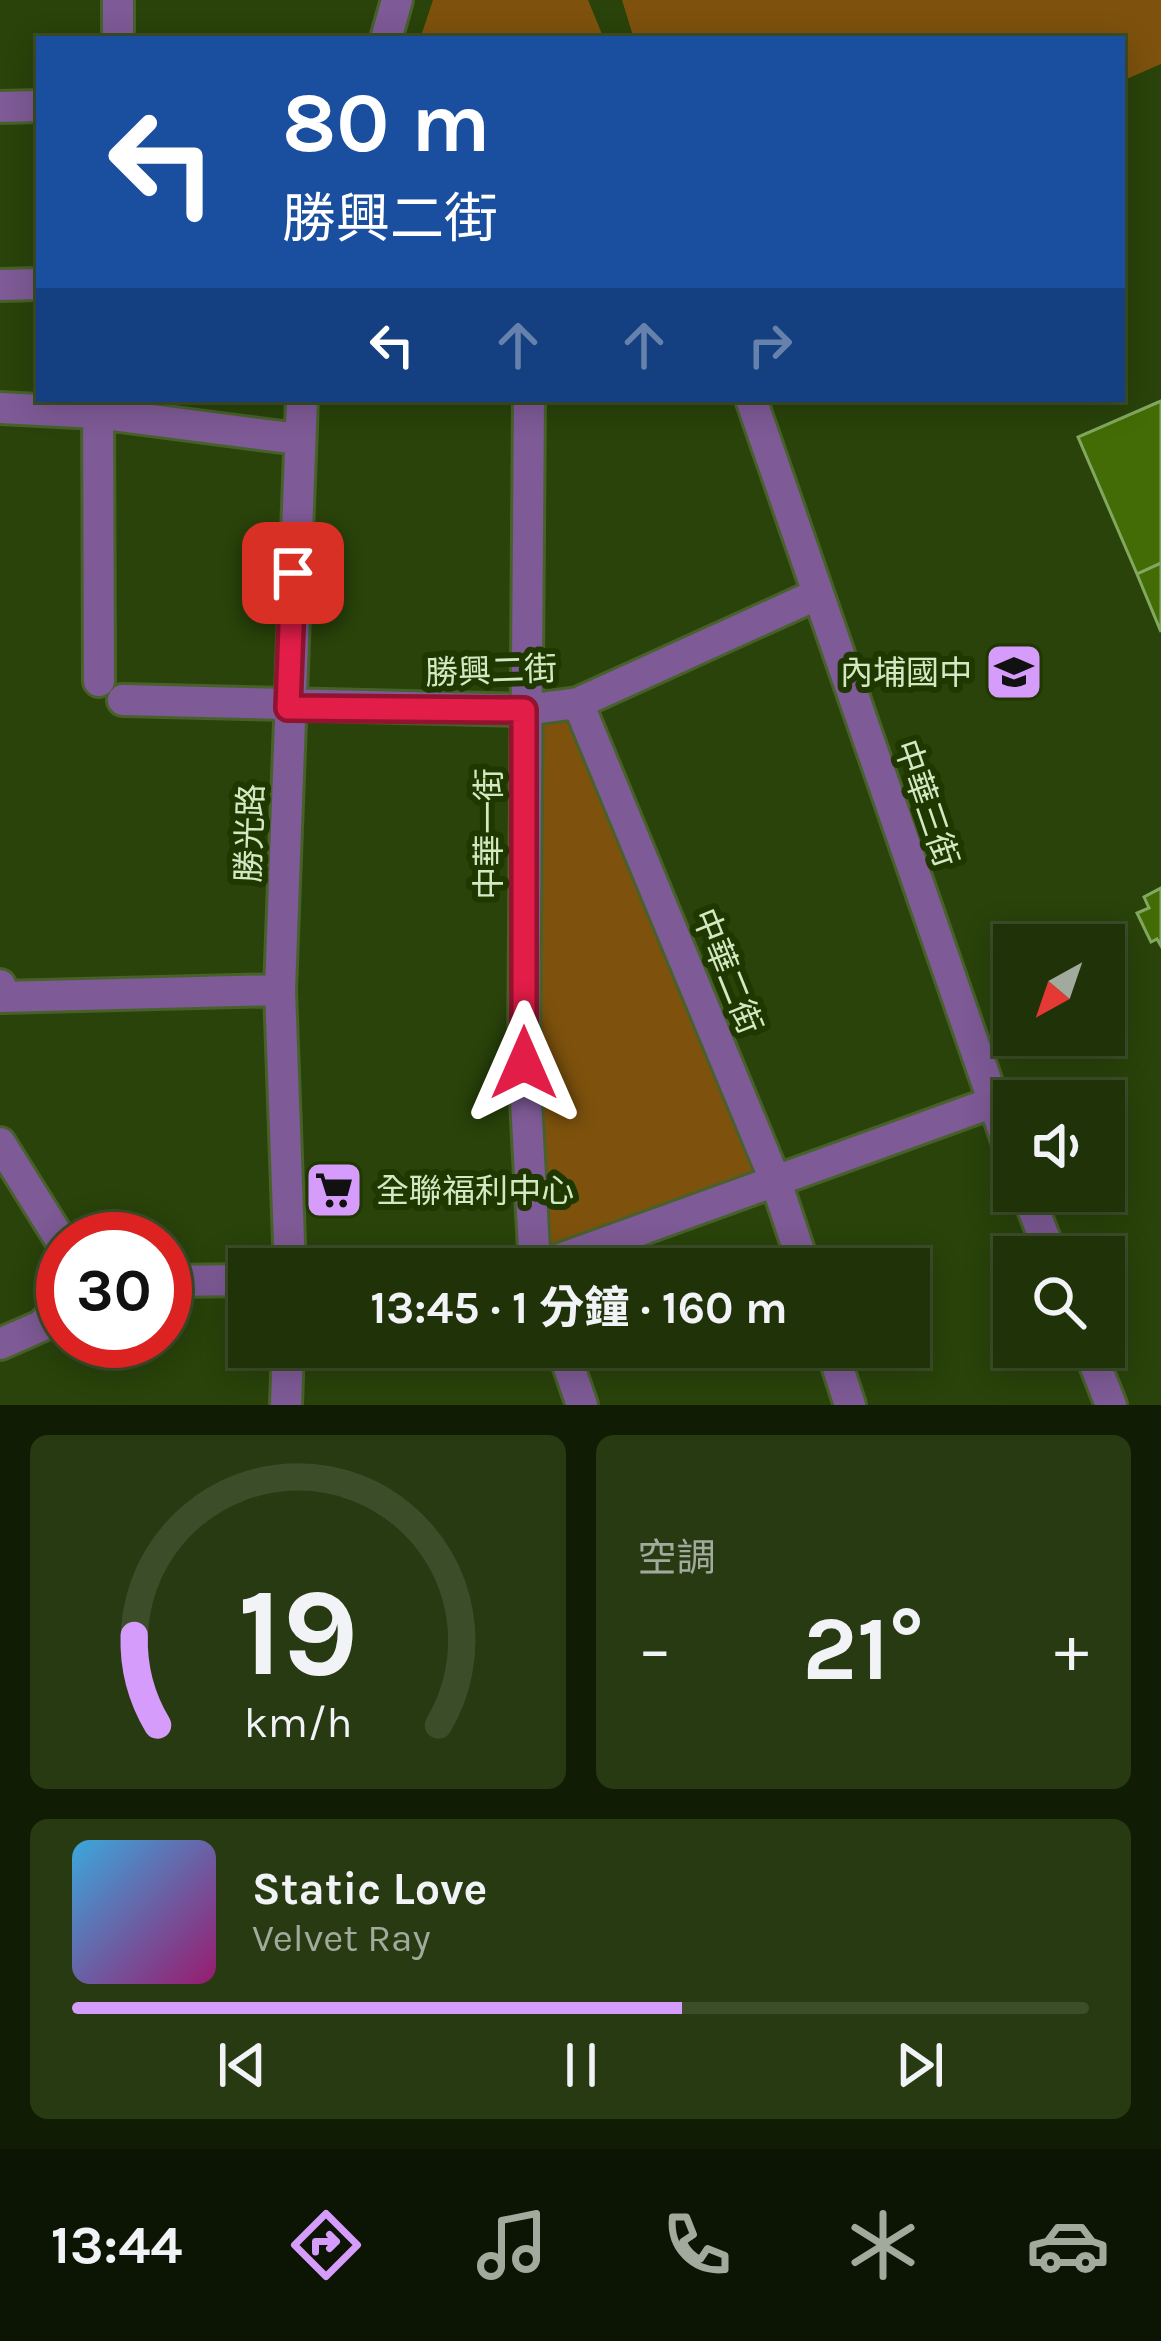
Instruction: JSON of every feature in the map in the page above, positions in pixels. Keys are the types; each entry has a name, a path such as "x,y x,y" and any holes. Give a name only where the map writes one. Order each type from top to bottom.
{"street":[{"path":"118,0 118,36"},
{"path":"387,36 398,0"},
{"path":"0,106 36,106"},
{"path":"0,285 36,284"},
{"name":"勝光路","path":"289,1248 280,990 302,402"},
{"name":"中華一街","path":"529,402 524,1063 534,1248"},
{"name":"中華三街","path":"752,402 993,1108"},
{"path":"0,408 98,406 298,439"},
{"name":"勝興二街","path":"98,406 111,691 288,708 524,710 578,703 818,594"},
{"name":"中華二街","path":"578,703 777,1185 798,1248"},
{"path":"0,985 2,997 280,990"},
{"path":"596,1248 991,1103"},
{"path":"0,1143 43,1212"},
{"path":"192,1281 228,1280"},
{"path":"0,1345 36,1328"},
{"path":"286,1405 287,1368"},
{"path":"569,1368 582,1405"},
{"path":"838,1368 850,1405"},
{"path":"1096,1368 1111,1405"}],"shaded area":[{"path":"433,0 588,0 603,36 421,36"},
{"path":"622,0 1161,0 1161,64 1125,80 1125,36 633,36"},
{"path":"573,714 761,1177 562,1248 542,1248 535,1058 536,717"}],"building":[{"path":"1161,401 1161,563 1137,574 1078,437"},
{"path":"1161,563 1161,632 1137,574"},
{"path":"1161,888 1161,946 1157,939 1151,942 1137,913 1149,908 1144,897"}],"place":[{"name":"內埔國中","path":"1014,672"},
{"name":"全聯福利中心","path":"334,1190"}],"route":[{"path":"293,573 288,708 524,710 524,1063"}]}
